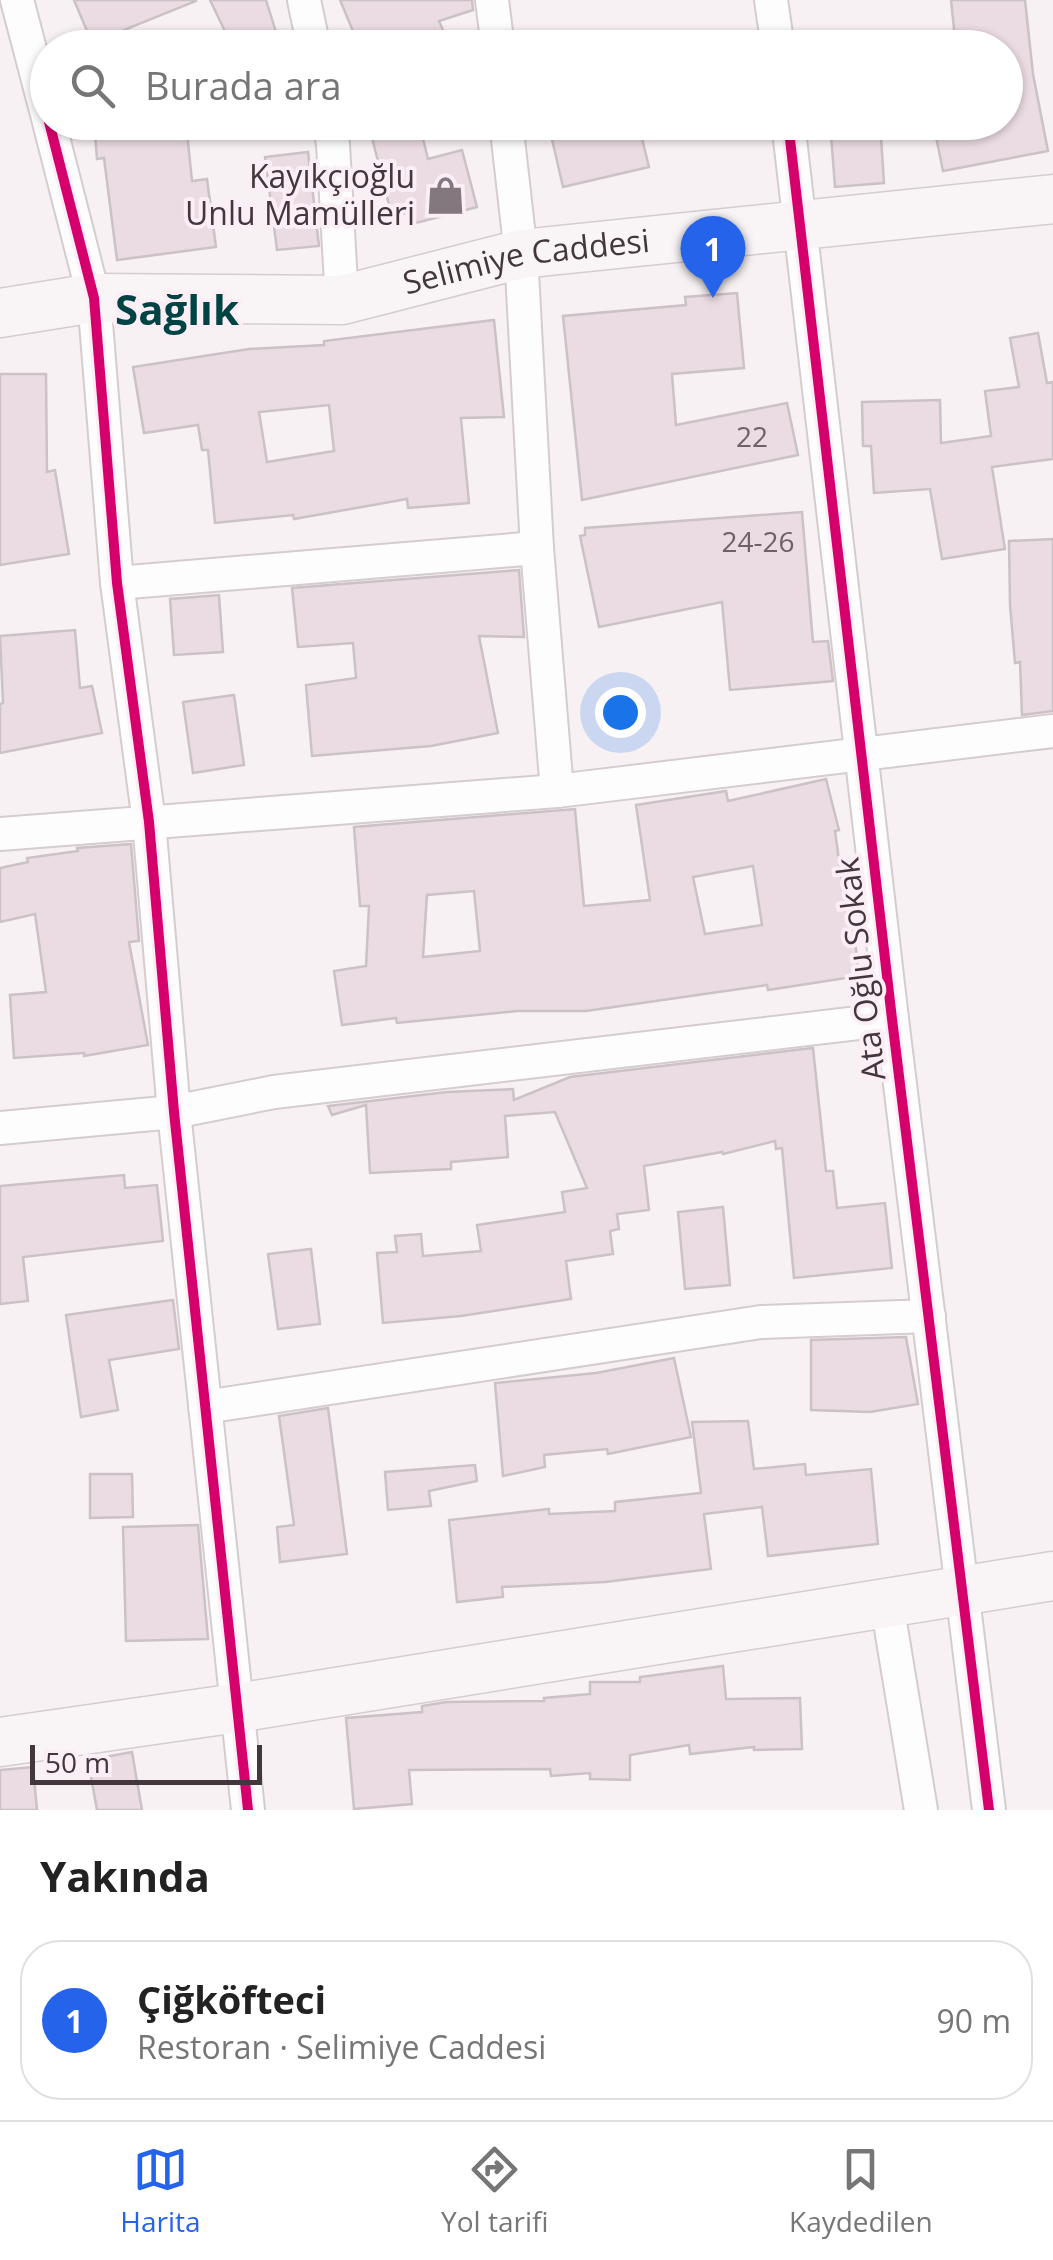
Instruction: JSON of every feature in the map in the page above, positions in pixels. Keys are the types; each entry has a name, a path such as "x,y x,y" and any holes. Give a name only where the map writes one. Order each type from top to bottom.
{"street":[{"path":"17,0 30,50"},
{"path":"304,0 310,30"},
{"path":"492,0 496,30"},
{"path":"771,0 775,30"},
{"path":"53,140 94,298 118,583 148,822 174,1112 248,1810"},
{"path":"332,140 342,300"},
{"path":"508,140 522,254 537,548 558,791"},
{"name":"Ata Oğlu Sokak","path":"790,140 989,1810"},
{"name":"Selimiye Caddesi","path":"0,314 94,298 342,300 522,254 1053,199"},
{"path":"118,583 537,548"},
{"path":"0,834 558,791 1053,731"},
{"path":"0,1128 174,1112 274,1092 892,1019"},
{"path":"205,1407 761,1322 928,1316"},
{"path":"0,1742 237,1708 1053,1576"},
{"path":"888,1604 920,1810"}],"building":[{"path":"74,0 196,0 124,30 87,30"},
{"path":"210,0 266,0 275,30 224,30"},
{"path":"340,0 472,0 473,10 439,21 443,30 352,30"},
{"path":"951,0 1025,0 1033,74 1048,151 943,171 937,140 1023,140 1023,30 954,30"},
{"path":"95,140 188,140 192,181 207,179 216,247 117,260 104,158 97,159"},
{"path":"373,140 423,140 428,159 462,150 477,207 416,223 413,211 392,217"},
{"path":"552,140 642,140 649,167 563,187"},
{"path":"831,140 881,140 884,183 835,187"},
{"path":"308,152 319,246 277,250 265,157"},
{"path":"737,293 744,368 672,374 676,425 787,403 798,455 582,500 563,316 686,305 685,297"},
{"path":"494,320 504,417 461,418 469,503 408,508 407,499 294,519 293,515 215,523 208,450 202,450 198,425 144,433 133,367 249,349 324,345 324,341","holes":["329,405 334,451 267,462 259,412"]},
{"path":"1038,333 1047,383 1053,382 1053,459 992,467 1005,549 942,559 930,489 874,493 871,446 863,446 862,402 940,400 941,443 991,436 985,391 1019,387 1010,338"},
{"path":"0,374 46,374 47,472 55,470 69,554 0,565"},
{"path":"802,512 813,642 828,641 833,681 730,690 722,602 599,627 580,536 585,535 585,528"},
{"path":"1053,539 1053,711 1022,715 1020,662 1015,663 1010,605 1009,541"},
{"path":"519,570 524,637 479,636 498,733 431,746 312,756 306,685 356,678 353,643 298,647 292,588"},
{"path":"219,595 223,652 174,655 170,599"},
{"path":"75,630 80,688 92,686 102,733 0,753 0,636"},
{"path":"234,695 244,765 193,773 183,702"},
{"path":"826,779 839,830 835,831 846,912 852,912 859,976 586,1011 517,1011 342,1025 334,971 366,966 369,906 360,906 354,827 575,809 584,906 650,900 636,805 726,791 728,801","holes":["753,866 762,925 705,934 693,877","474,891 480,951 423,957 427,895"]},
{"path":"131,844 139,941 129,942 148,1045 84,1056 14,1058 10,995 46,992 35,914 0,922 0,868 28,862 27,858 78,851 77,848"},
{"path":"813,1048 826,1171 833,1171 837,1208 885,1203 892,1268 794,1278 782,1148 776,1149 775,1141 723,1154 644,1166 649,1210 617,1214 619,1229 610,1231 613,1254 566,1261 571,1299 383,1323 377,1253 397,1252 395,1236 421,1234 423,1256 481,1251 477,1225 565,1212 562,1192 587,1188 555,1112 505,1116 508,1157 451,1162 451,1169 370,1173 366,1105 332,1115 328,1106 447,1092 513,1089 514,1100 570,1077"},
{"path":"124,1175 125,1188 157,1185 163,1241 23,1257 28,1301 0,1304 0,1186"},
{"path":"723,1207 730,1285 685,1289 678,1212"},
{"path":"311,1249 320,1324 278,1329 268,1254"},
{"path":"173,1300 179,1349 109,1360 118,1410 81,1417 66,1315"},
{"path":"906,1337 918,1404 870,1412 811,1410 811,1340"},
{"path":"674,1358 691,1437 608,1454 607,1449 544,1455 545,1467 503,1476 495,1383 596,1373"},
{"path":"328,1408 347,1554 280,1562 277,1527 294,1525 279,1416"},
{"path":"748,1421 754,1469 805,1464 806,1475 871,1469 878,1544 768,1556 762,1507 704,1514 711,1569 605,1582 502,1587 503,1597 457,1602 449,1520 549,1509 549,1514 615,1511 615,1502 701,1493 692,1422"},
{"path":"475,1465 477,1481 429,1491 431,1506 388,1510 385,1472"},
{"path":"90,1474 132,1474 133,1517 90,1518"},
{"path":"198,1525 208,1639 126,1641 123,1527"},
{"path":"723,1666 726,1699 800,1698 802,1749 754,1747 690,1754 689,1745 630,1755 630,1780 590,1779 590,1773 551,1776 550,1769 409,1770 412,1804 354,1809 346,1718 422,1712 422,1706 446,1702 544,1701 590,1694 590,1682 640,1682 640,1677"},
{"path":"132,1752 142,1810 97,1810 88,1760"},
{"path":"33,1767 37,1810 0,1810 0,1770"}],"cycle path":[{"path":"54,140 94,298 117,583 149,822 174,1112 248,1810"},
{"path":"790,140 989,1810"}],"place":[{"name":"Kayıkçıoğlu Unlu Mamülleri","path":"445,195"},
{"name":"Çiğköfteci","path":"713,298"}],"district":[{"name":"Sağlık","path":"177,310"}]}
